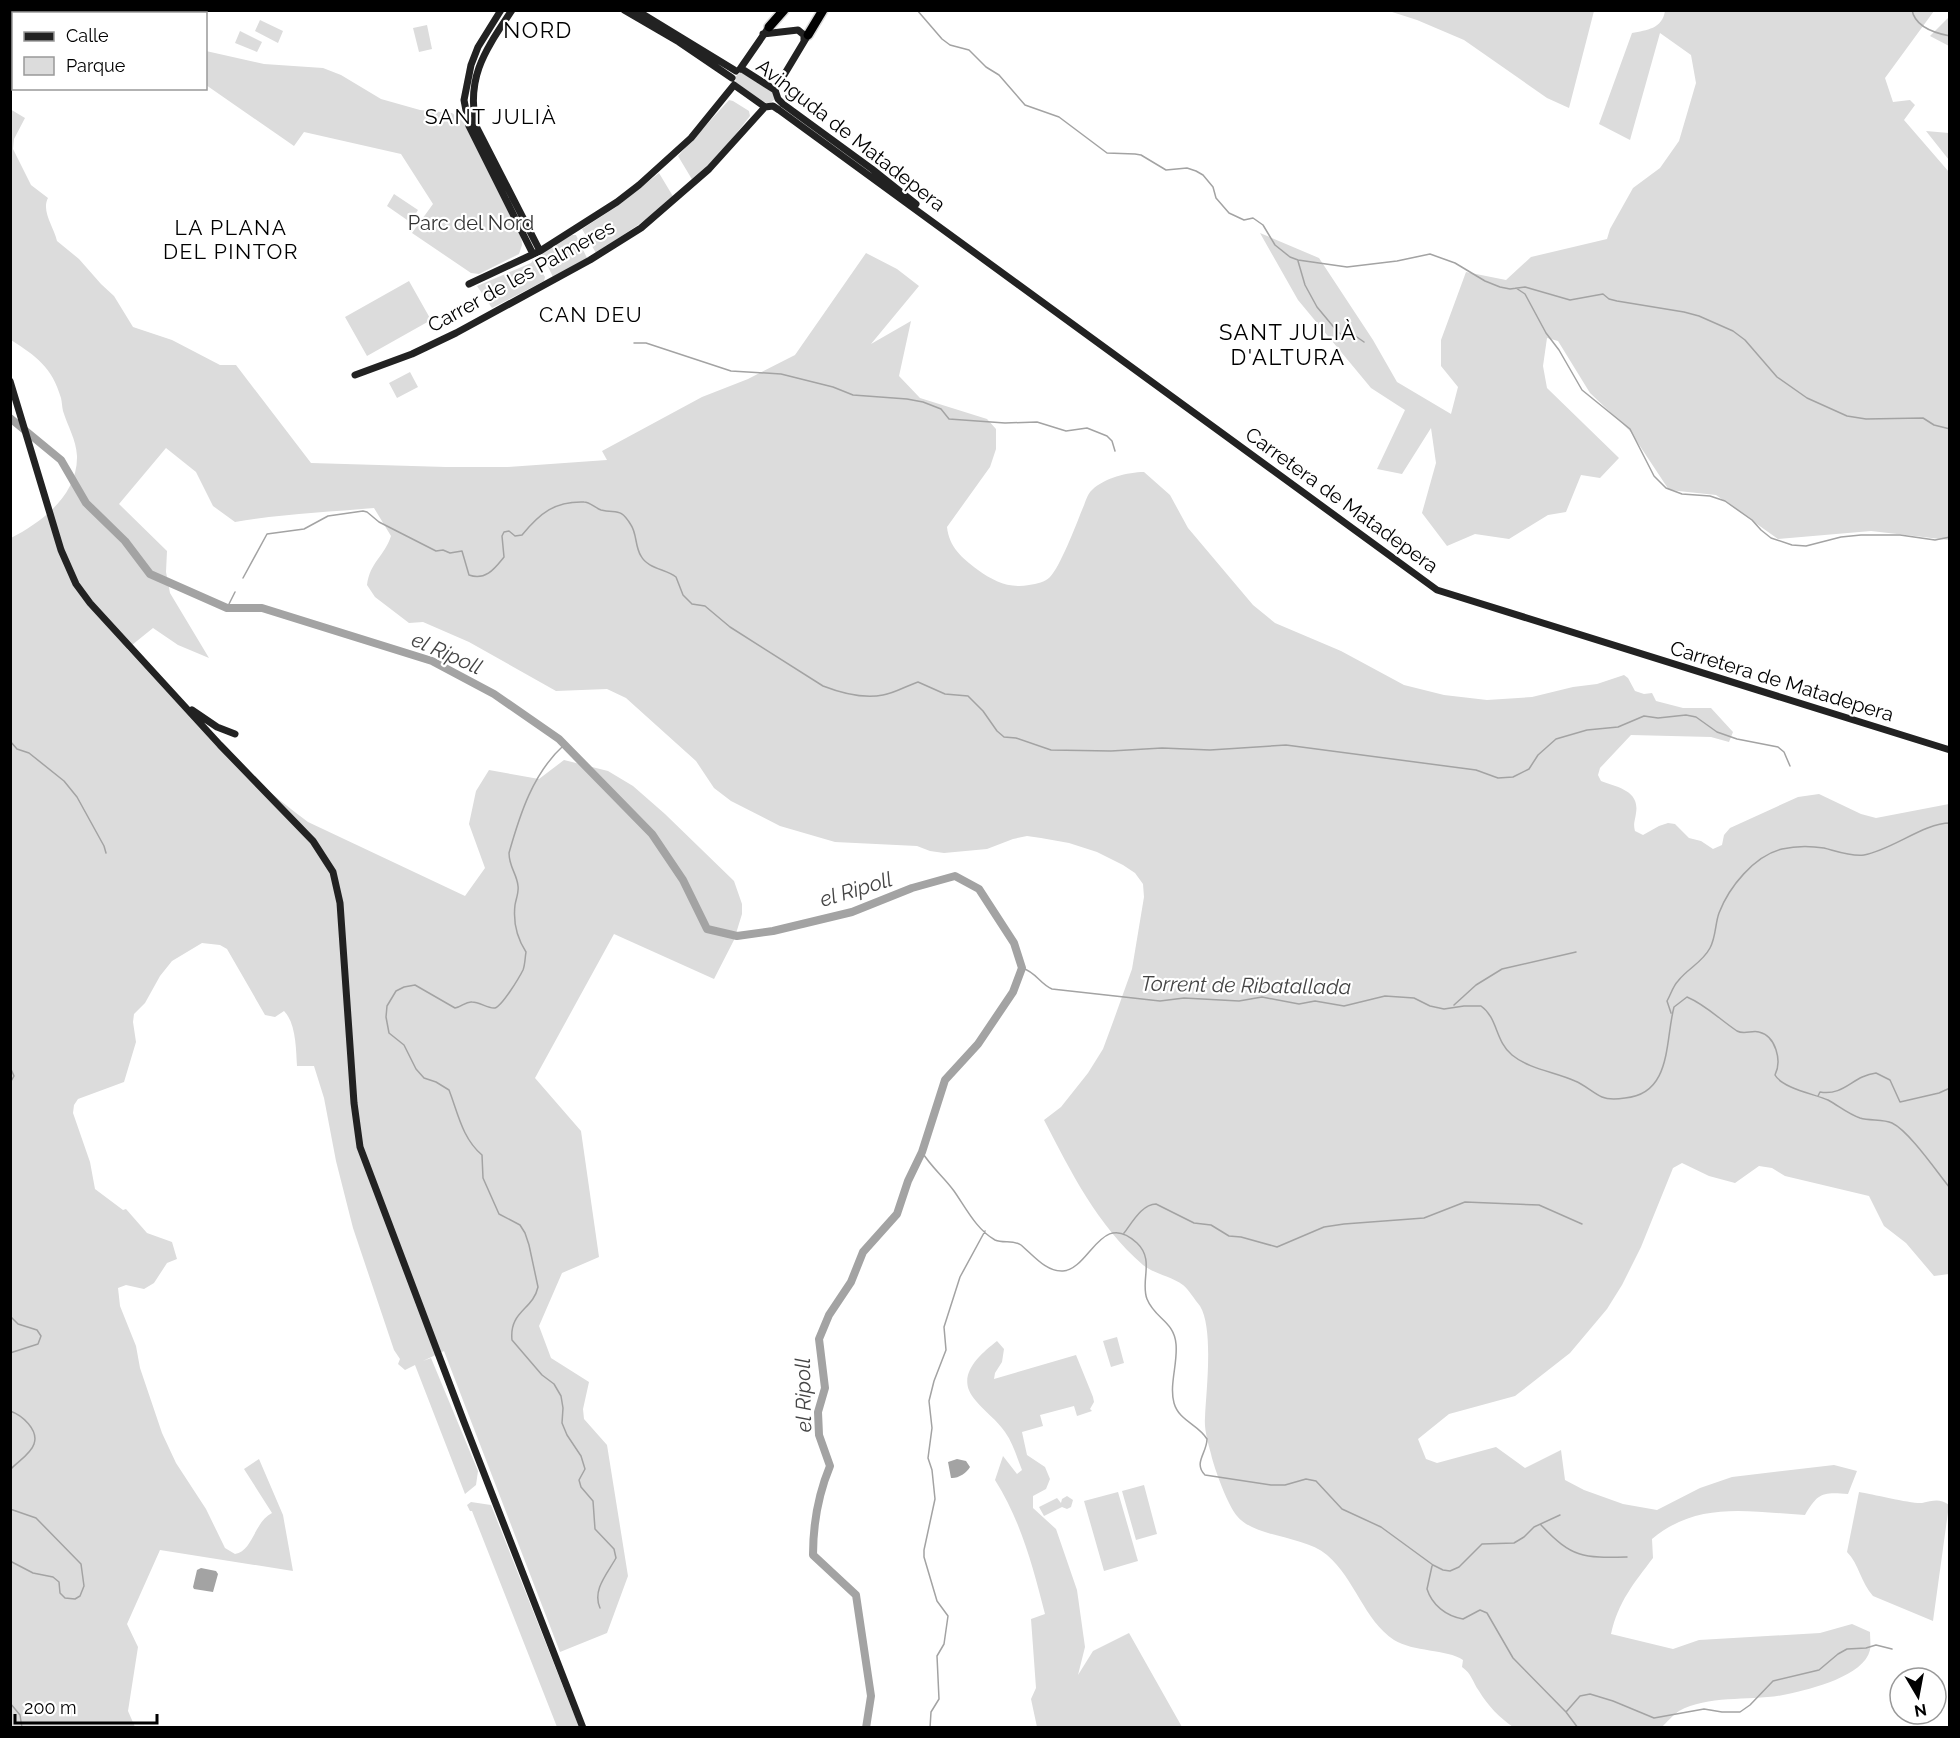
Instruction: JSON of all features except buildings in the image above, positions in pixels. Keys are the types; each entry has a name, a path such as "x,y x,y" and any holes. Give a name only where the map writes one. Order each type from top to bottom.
{"highway":[{"path":"766,30 784,10"},
{"path":"806,38 824,10"}],"street":[{"path":"501,10 478,47 471,65 464,100 469,126 536,253"},
{"path":"512,10 479,67 473,86 472,106 476,126 536,253"},
{"name":"Avinguda de Matadepera","path":"624,10 736,76 775,90 776,102"},
{"name":"Avinguda de Matadepera","path":"636,10 736,76 765,107 776,102"},
{"path":"469,284 536,253 594,218 639,185 691,138 766,30 798,30 806,38 775,90"},
{"name":"Avinguda de Matadepera","path":"776,102 898,188 940,226"},
{"name":"Carrer de les Palmeres","path":"355,375 412,354 552,282 641,228 709,169 765,107"},
{"name":"Carretera de Matadepera","path":"940,226 1437,590 1950,750"},
{"path":"11,382 65,562 82,594 313,841 333,872 340,903 351,1075 360,1147 583,1728"},
{"path":"183,703 217,727 235,734"}],"green space":[{"path":"1389,11 1594,11 1569,108 1547,98 1464,40"},
{"path":"1665,11 1934,11 1885,78 1893,102 1910,100 1915,105 1904,120 1949,172 1949,540 1871,531 1778,539 1716,495 1669,490 1630,431 1590,393 1558,341 1547,338 1543,366 1547,388 1619,458 1600,478 1581,475 1566,512 1548,515 1509,539 1475,534 1447,546 1422,513 1436,463 1431,428 1402,474 1377,469 1405,410 1371,388 1298,300 1260,233 1319,258 1373,340 1397,382 1451,414 1458,387 1441,366 1441,340 1466,272 1506,280 1531,257 1607,239 1610,229 1633,188 1660,168 1679,141 1696,83 1691,55 1660,33 1630,140 1599,124 1632,33 1657,25 1661,22"},
{"path":"1949,17 1949,46 1930,36"},
{"path":"260,20 283,31 278,43 255,31"},
{"path":"427,25 432,49 419,52 413,28"},
{"path":"240,31 262,42 257,52 235,43"},
{"name":"Parc del Nord","path":"207,51 264,64 323,68 341,75 381,99 420,110 452,113 469,126 521,234 522,245 519,254 479,274 471,273 412,233 433,204 401,154 304,132 294,146 207,86"},
{"path":"741,72 773,93 775,99 769,104 766,103 736,83 735,77"},
{"path":"729,100 749,111 750,116 724,149 693,181 678,156"},
{"path":"10,109 25,118 14,139 13,149 31,185 48,198 47,214 57,241 79,259 114,296 133,327 172,340 220,365 236,365 311,463 508,467 607,460 602,451 702,397 748,379 795,355 866,253 897,269 919,286 871,344 911,321 899,376 920,398 987,419 996,429 996,449 990,467 947,527 950,540 957,552 990,578 1015,586 1035,584 1048,579 1063,555 1090,492 1110,479 1144,472 1170,495 1188,528 1253,605 1275,623 1341,651 1404,685 1444,695 1487,700 1532,697 1597,684 1624,675 1635,691 1644,694 1652,693 1656,701 1683,708 1711,708 1733,732 1729,742 1711,737 1631,735 1600,768 1598,775 1601,781 1631,794 1636,805 1635,831 1643,835 1659,826 1668,823 1675,824 1689,838 1701,841 1713,849 1722,845 1724,835 1730,828 1798,797 1819,794 1861,814 1876,818 1949,804 1949,1274 1934,1276 1906,1243 1884,1226 1869,1196 1785,1176 1772,1168 1759,1166 1735,1183 1709,1176 1682,1163 1673,1168 1641,1247 1622,1285 1607,1309 1570,1353 1515,1396 1449,1414 1418,1439 1426,1459 1437,1463 1496,1447 1525,1468 1561,1450 1565,1480 1584,1490 1623,1504 1657,1510 1700,1488 1732,1477 1834,1465 1857,1471 1848,1494 1832,1493 1817,1498 1805,1515 1725,1511 1688,1518 1670,1527 1652,1539 1653,1558 1622,1602 1611,1634 1673,1649 1699,1640 1820,1633 1852,1624 1870,1632 1870,1650 1866,1659 1847,1674 1810,1689 1775,1696 1704,1702 1691,1706 1679,1711 1662,1727 1513,1727 1486,1702 1470,1675 1462,1667 1463,1660 1456,1656 1402,1644 1384,1632 1367,1611 1337,1565 1327,1555 1317,1548 1255,1529 1237,1516 1218,1477 1206,1431 1208,1345 1207,1330 1200,1306 1183,1285 1143,1265 1112,1233 1086,1197 1044,1120 1061,1107 1088,1073 1103,1049 1113,1022 1132,969 1144,897 1143,884 1135,873 1097,852 1069,843 1027,836 987,849 944,853 917,846 835,842 780,826 731,801 714,788 696,761 626,698 607,689 556,691 469,642 423,622 409,623 375,597 367,585 369,577 391,536 374,508 235,522 213,506 196,472 166,448 119,504 167,551 166,572 170,593 209,658 178,645 153,628 127,649 236,762 283,803 308,822 465,896 485,868 469,824 476,791 489,770 539,779 564,760 608,771 633,786 734,881 742,904 742,914 734,940 714,979 614,934 535,1078 581,1131 599,1257 562,1273 539,1326 551,1358 589,1382 583,1409 584,1419 607,1445 628,1576 607,1633 560,1652 444,1351 423,1361 431,1358 478,1471 476,1485 465,1494 415,1365 405,1370 398,1364 400,1359 394,1350 353,1228 336,1161 324,1098 314,1066 297,1066 295,1037 288,1016 284,1011 275,1017 265,1015 227,949 220,945 202,943 172,961 160,976 145,1003 134,1014 136,1042 124,1082 78,1099 73,1113 90,1162 95,1189 123,1210 126,1209 147,1233 172,1242 177,1259 167,1263 154,1283 144,1289 126,1285 118,1288 120,1306 136,1346 140,1368 162,1433 176,1463 206,1509 225,1548 235,1554 246,1548 261,1523 272,1513 244,1469 259,1459 283,1515 293,1571 160,1550 127,1624 138,1647 128,1711 135,1727 11,1727 11,538 35,524 65,495 76,470 77,456 53,378 42,363 11,340"},
{"path":"1926,131 1949,133 1949,160"},
{"path":"659,173 674,198 596,253 582,229 616,207"},
{"path":"394,194 418,210 410,222 387,206"},
{"path":"576,235 587,258 553,277 541,252"},
{"path":"534,259 545,277 544,281 492,308 477,286 531,263"},
{"path":"409,281 431,320 367,356 345,317"},
{"path":"410,372 418,387 397,398 389,383"},
{"path":"1117,1337 1124,1363 1111,1367 1103,1341"},
{"path":"997,1341 1004,1349 1002,1362 994,1379 1076,1355 1093,1397 1094,1402 1090,1409 1092,1411 1077,1416 1074,1406 1040,1415 1043,1426 1022,1432 1027,1455 1045,1467 1050,1479 1046,1489 1033,1496 1033,1508 1056,1529 1077,1590 1085,1647 1078,1675 1093,1651 1129,1633 1182,1727 1037,1727 1031,1699 1036,1688 1031,1619 1045,1614 1019,1528 995,1480 1003,1456 1017,1474 1022,1470 1008,1436 976,1401 967,1384 968,1375 976,1360"},
{"path":"1144,1485 1157,1534 1136,1540 1122,1491"},
{"path":"1118,1492 1138,1561 1104,1571 1084,1501"},
{"path":"1859,1492 1917,1503 1939,1501 1949,1505 1933,1621 1873,1596 1847,1552"},
{"path":"1067,1496 1073,1500 1071,1507 1067,1509 1062,1507 1044,1516 1039,1507 1057,1498 1061,1503 1062,1499"},
{"path":"471,1502 491,1505 579,1727 557,1727 472,1511 467,1505"}],"shaded area":[{"path":"957,1459 966,1461 970,1467 962,1475 951,1478 948,1462"},
{"path":"201,1568 216,1571 218,1574 213,1592 193,1587 197,1570"}],"waterway":[{"path":"917,10 942,39 950,45 969,50 986,67 999,75 1025,105 1059,117 1107,153 1141,155 1166,170 1187,168 1203,175 1213,187 1216,198 1229,213 1244,220 1253,218 1263,225 1275,245 1290,257 1347,267 1397,261 1430,254 1455,263 1500,287 1510,289 1525,287 1570,300 1603,294 1617,301 1684,312 1733,331 1745,340 1777,377 1807,398 1847,416 1866,419 1923,418 1934,425 1950,429"},
{"path":"1912,10 1921,25 1950,36"},
{"path":"1298,261 1305,285 1317,307 1342,335 1354,335 1364,342"},
{"path":"1516,288 1525,294 1546,333 1559,350 1582,390 1630,429 1654,476 1666,488 1682,494 1710,496 1725,501 1752,520 1771,538 1792,545 1806,546 1841,537 1861,535 1900,535 1935,540 1950,537"},
{"path":"634,343 646,343 731,371 781,374 833,387 853,395 923,402 941,409 949,419 1005,423 1037,422 1066,431 1087,428 1107,436 1112,441 1115,451"},
{"name":"el Ripoll","path":"10,418 61,460 86,503 125,541 150,574 227,608 262,608 432,661 494,694 559,739 652,834 683,880 707,929 737,936 773,931 852,912 912,888 955,876 979,889 1014,943 1022,968 1013,992 978,1044 945,1080 922,1152 908,1181 897,1214 863,1252 851,1282 829,1315 819,1339 825,1388 818,1412 819,1435 830,1466 817,1509 813,1555 856,1595 871,1696 866,1728"},
{"path":"243,578 267,534 304,529 328,516 363,511 379,522 436,551 443,550 450,553 462,551 469,575 485,575 504,557 502,536 504,532 509,531 515,536 522,535 535,520 556,506 586,502 601,510 621,513 633,529 639,552 644,560 676,577 683,595 692,604 705,606 730,627 823,686 852,695 875,696 892,693 918,682 945,694 968,696 1004,737 1016,738 1051,750 1111,751 1162,748 1210,750 1286,745 1476,770 1498,778 1513,777 1529,769 1538,755 1556,739 1587,730 1618,727 1644,716 1658,718 1686,715 1696,717 1717,732 1737,739 1778,747 1784,752 1790,766"},
{"path":"227,608 235,592"},
{"path":"10,741 17,749 29,753 64,781 77,797 106,853"},
{"path":"564,745 553,756 536,781 523,809 509,853 518,886 515,924 526,952 523,970 514,985 495,1008 475,1002 455,1008 415,985 404,987 396,991 387,1006 386,1017 389,1033 404,1045 416,1069 424,1078 449,1090 465,1133 482,1155 483,1178 499,1214 520,1225 525,1233 538,1287 535,1295 514,1323 512,1340 542,1375 554,1384 561,1396 562,1423 581,1456 585,1469 579,1480 581,1487 593,1501 595,1529 614,1549 616,1558 599,1588 600,1608"},
{"path":"1671,1013 1667,1001 1682,976 1699,962 1710,948 1723,903 1736,883 1752,865 1762,858 1792,847 1824,848 1864,855 1886,848 1930,827 1950,823"},
{"path":"1454,1005 1476,985 1502,969 1576,952"},
{"name":"Torrent de Ribatallada","path":"1022,968 1031,972 1052,989 1160,1001 1184,998 1239,1001 1262,997 1299,1004 1315,1001 1344,1006 1385,996 1414,998 1430,1006 1444,1009 1481,1006 1491,1017 1502,1043 1512,1055 1526,1064 1575,1081 1611,1099 1640,1094 1651,1087 1664,1064 1674,1007 1687,997 1737,1031 1759,1032 1770,1038 1776,1050 1778,1063 1775,1075 1784,1084 1828,1100 1860,1118 1888,1122 1899,1127 1950,1188"},
{"path":"10,1067 14,1076 10,1083"},
{"path":"1818,1096 1820,1092 1842,1089 1861,1078 1876,1073 1890,1080 1900,1102 1939,1093 1950,1088"},
{"path":"922,1152 982,1230 995,1240 1021,1245 1051,1269 1063,1271 1072,1268 1105,1236 1114,1233 1125,1234 1137,1243 1145,1256 1147,1299 1150,1306 1175,1336 1176,1351 1172,1389 1176,1409 1207,1439 1200,1462 1205,1475 1271,1485 1285,1485 1306,1479 1316,1481 1342,1509 1381,1527 1433,1565 1450,1571 1459,1567 1482,1544 1514,1543 1534,1527 1560,1515"},
{"path":"1124,1233 1146,1207 1156,1204 1194,1223 1211,1225 1229,1236 1277,1247 1324,1227 1424,1218 1465,1202 1539,1205 1582,1224"},
{"path":"930,1728 931,1712 939,1699 937,1656 944,1644 948,1616 937,1601 924,1557 935,1499 932,1470 928,1458 932,1428 929,1401 946,1350 944,1327 960,1277 985,1231"},
{"path":"10,1316 18,1324 37,1330 41,1336 38,1344 10,1353"},
{"path":"10,1411 20,1416 32,1428 35,1439 30,1451 10,1470"},
{"path":"10,1509 36,1518 81,1564 84,1586 80,1596 75,1599 65,1598 60,1593 59,1582 53,1577 33,1573 10,1561"},
{"path":"1541,1525 1561,1544 1579,1554 1627,1557"},
{"path":"1432,1566 1427,1589 1436,1605 1445,1612 1463,1619 1480,1610 1487,1613 1513,1658 1566,1712 1578,1728"},
{"path":"1566,1712 1580,1696 1590,1694 1654,1718 1704,1709 1740,1712 1773,1681 1819,1670 1847,1649 1876,1645 1892,1649"},
{"path":"10,1703 20,1715 22,1728"}],"district":[{"name":"NORD","path":"538,30"},
{"name":"SANT JULIÀ","path":"491,116"},
{"name":"LA PLANA DEL PINTOR","path":"231,239"},
{"name":"CAN DEU","path":"591,314"},
{"name":"SANT JULIÀ D'ALTURA","path":"1288,344"}]}
